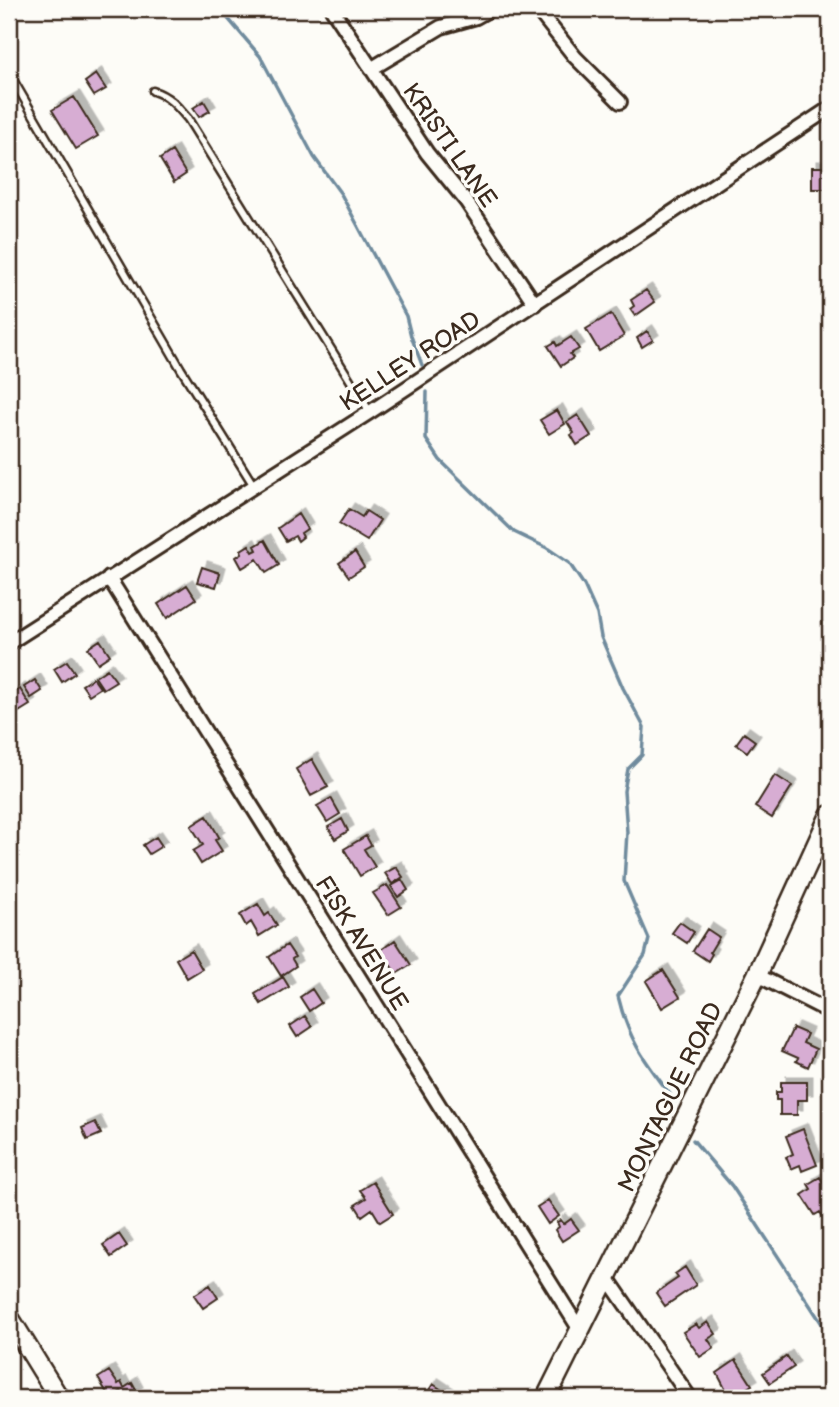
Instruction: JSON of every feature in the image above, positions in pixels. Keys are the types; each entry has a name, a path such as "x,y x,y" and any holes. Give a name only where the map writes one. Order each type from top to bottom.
{"main road":[{"name":"MONTAGUE ROAD","path":"546,1398 608,1279 757,975 830,815"},
{"path":"9,1317 59,1398"}],"street":[{"name":"KRISTI LANE","path":"332,9 427,153 466,201 535,304"},
{"path":"371,69 441,27 476,17 490,9"},
{"path":"537,9 575,57 620,102"},
{"name":"KELLEY ROAD","path":"9,643 370,412 830,108"},
{"name":"FISK AVENUE","path":"109,578 580,1330"},
{"path":"757,975 830,1012"},
{"path":"608,1279 690,1398"}],"lane":[{"path":"9,73 180,369 254,486"},
{"path":"153,91 173,101 188,119 370,412"}],"building":[{"path":"96,74 106,89 94,96 85,82"},
{"path":"74,97 98,136 76,149 52,110"},
{"path":"204,101 210,111 199,117 193,108"},
{"path":"172,151 186,174 174,182 160,159"},
{"path":"812,167 830,167 830,189 812,189"},
{"path":"646,290 655,302 635,316 630,309 634,306 631,300"},
{"path":"611,314 624,336 599,351 586,329"},
{"path":"647,331 653,340 642,347 637,338"},
{"path":"571,337 579,349 570,354 573,358 561,366 548,346 555,342 557,346"},
{"path":"557,410 565,424 549,434 540,420"},
{"path":"578,415 591,436 577,445 567,422"},
{"path":"349,509 362,517 366,511 380,520 367,541 339,524"},
{"path":"298,514 307,529 301,533 303,537 298,541 295,536 286,541 278,528"},
{"path":"265,540 279,565 266,573 257,559 242,568 236,557 242,553 241,550 249,545 253,552 257,550 255,546"},
{"path":"355,552 364,567 349,577 339,563"},
{"path":"202,567 220,573 216,587 197,582"},
{"path":"187,585 196,599 167,618 158,604"},
{"path":"100,640 110,655 98,663 88,648"},
{"path":"67,661 75,673 62,682 54,669"},
{"path":"107,669 116,681 103,689 95,677"},
{"path":"93,678 100,688 89,695 82,685"},
{"path":"35,680 42,691 31,698 24,687"},
{"path":"20,689 30,705 9,718 9,696"},
{"path":"744,733 755,741 747,752 736,744"},
{"path":"312,759 328,787 311,796 296,769"},
{"path":"775,775 792,786 772,818 755,807"},
{"path":"331,798 340,814 327,822 317,806"},
{"path":"207,816 219,837 215,840 222,851 201,864 193,851 203,845 191,826"},
{"path":"342,819 348,831 335,839 328,827"},
{"path":"366,836 371,845 364,849 375,867 360,876 344,849"},
{"path":"156,837 162,846 149,854 143,845"},
{"path":"396,867 403,877 392,884 385,873"},
{"path":"402,880 408,890 398,897 391,886"},
{"path":"387,885 401,907 388,915 373,893"},
{"path":"258,904 265,916 269,913 277,925 259,936 251,922 246,926 240,915"},
{"path":"680,922 694,932 687,943 672,933"},
{"path":"707,929 719,937 708,961 693,951"},
{"path":"395,940 411,965 396,974 381,950"},
{"path":"287,945 295,957 292,959 296,966 281,976 269,957"},
{"path":"191,950 202,969 187,978 176,959"},
{"path":"663,970 680,997 662,1008 646,981"},
{"path":"283,977 289,987 261,1004 255,994"},
{"path":"312,989 321,1003 309,1011 300,997"},
{"path":"305,1016 312,1027 297,1037 290,1026"},
{"path":"793,1028 807,1034 803,1043 816,1049 808,1067 796,1061 798,1058 782,1051"},
{"path":"781,1082 807,1082 807,1100 797,1100 797,1115 780,1115 780,1100 776,1100 776,1092 781,1092"},
{"path":"95,1122 101,1134 87,1140 82,1128"},
{"path":"803,1129 817,1165 802,1171 800,1165 791,1169 786,1157 793,1154 786,1136"},
{"path":"820,1177 830,1193 830,1217 825,1220 820,1212 815,1215 802,1195 811,1189 808,1184"},
{"path":"373,1182 393,1214 380,1222 372,1209 362,1216 355,1205 366,1198 360,1190"},
{"path":"548,1200 559,1216 548,1224 537,1207"},
{"path":"571,1219 579,1230 562,1241 555,1230 559,1227 557,1222 561,1220 564,1224"},
{"path":"119,1234 127,1246 111,1257 103,1245"},
{"path":"685,1267 696,1285 665,1306 656,1293 678,1278 675,1274"},
{"path":"210,1285 218,1298 203,1308 194,1295"},
{"path":"708,1322 716,1334 708,1339 714,1348 700,1357 683,1332 696,1324 699,1328"},
{"path":"787,1356 794,1367 770,1383 763,1373"},
{"path":"736,1360 752,1385 730,1398 717,1373"},
{"path":"109,1371 118,1384 121,1382 124,1388 132,1383 137,1392 126,1398 121,1391 110,1398 98,1378"},
{"path":"433,1384 448,1394 445,1398 424,1398"}],"waterway":[{"path":"220,9 260,56 314,157 341,194 406,316 422,365"},
{"path":"427,392 426,439 440,460 514,532 547,548 569,563 584,585 597,614 601,637 623,688 644,727 642,755 628,769 624,791 627,832 624,881 649,939 645,955 618,996 633,1040 675,1101"},
{"path":"693,1140 732,1186 830,1336"}]}
